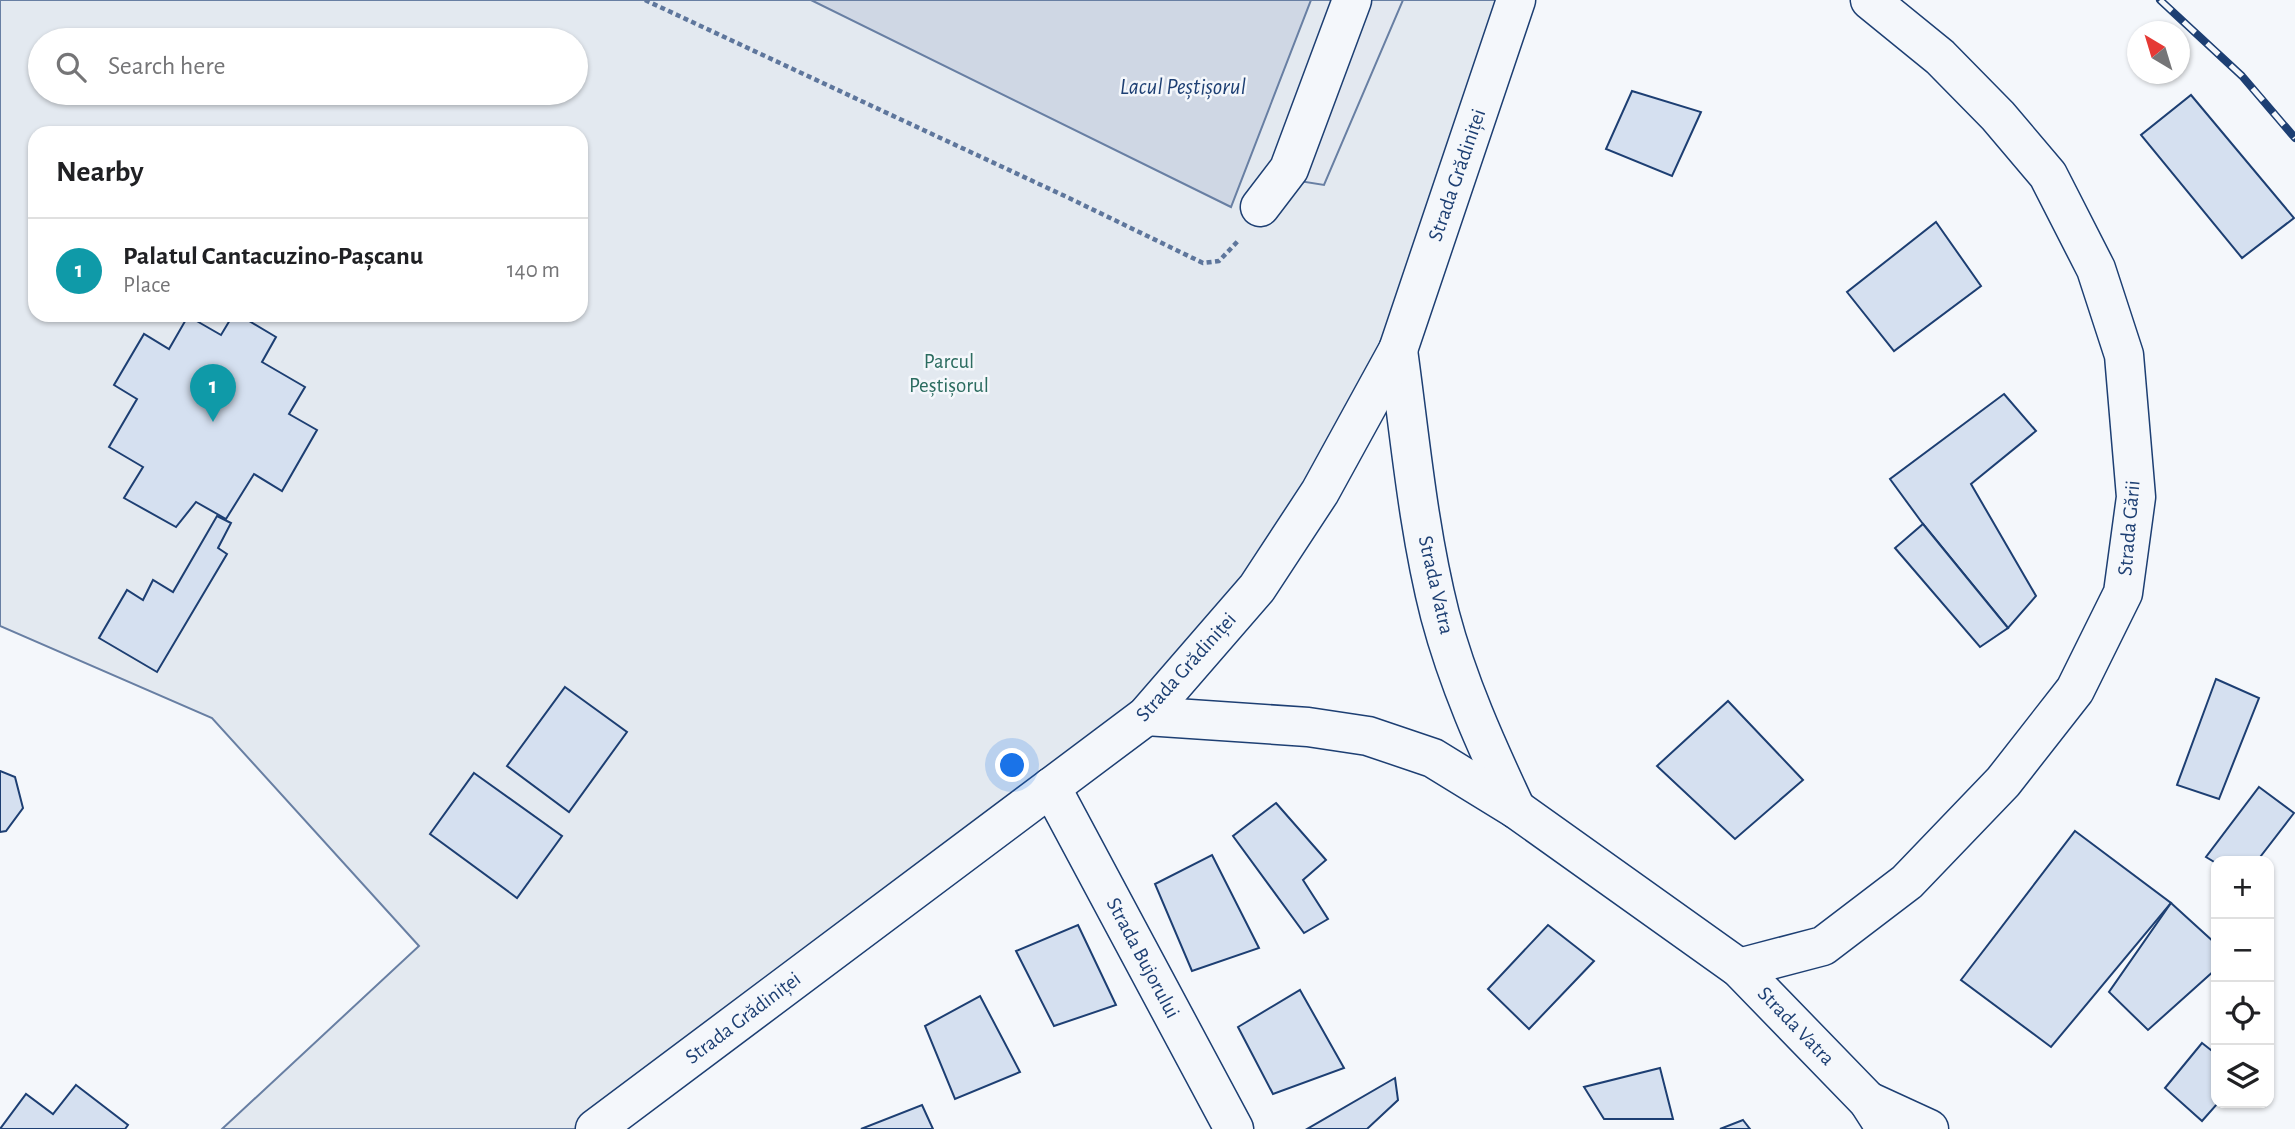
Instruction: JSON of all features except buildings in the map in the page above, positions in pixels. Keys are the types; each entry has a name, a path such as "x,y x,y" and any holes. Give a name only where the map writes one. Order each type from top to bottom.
{"street":[{"path":"1260,207 1289,169 1352,0"},
{"name":"Strada Grădiniței","path":"595,1129 1146,716 1257,588 1320,492 1398,350 1516,0"},
{"name":"Strada Gării","path":"1739,968 1823,946 1907,882 2003,782 2076,690 2123,593 2136,498 2124,355 2096,269 2048,175 1998,116 1940,57 1870,0"},
{"name":"Strada Vatra","path":"1398,350 1418,500 1440,615 1471,713 1516,809"},
{"name":"Strada Vatra","path":"1146,716 1308,727 1368,736 1433,758 1516,809 1739,968 1877,1115 1929,1129"},
{"name":"Strada Bujorului","path":"1051,787 1234,1129"}],"path":[{"path":"645,0 1203,263 1219,261 1236,245 1260,207"}],"green space":[{"name":"Parcul Peștișorul","path":"0,0 1516,0 1398,350 1146,716 595,1129 222,1129 419,946 212,718 0,626"}],"shaded area":[{"path":"1361,0 1403,0 1324,185 1293,180"}],"water":[{"name":"Lacul Peștișorul","path":"811,0 1311,0 1231,207"}],"railway":[{"path":"2160,0 2242,76 2295,138"}],"place":[{"name":"Palatul Cantacuzino-Pașcanu","path":"213,422"}]}
